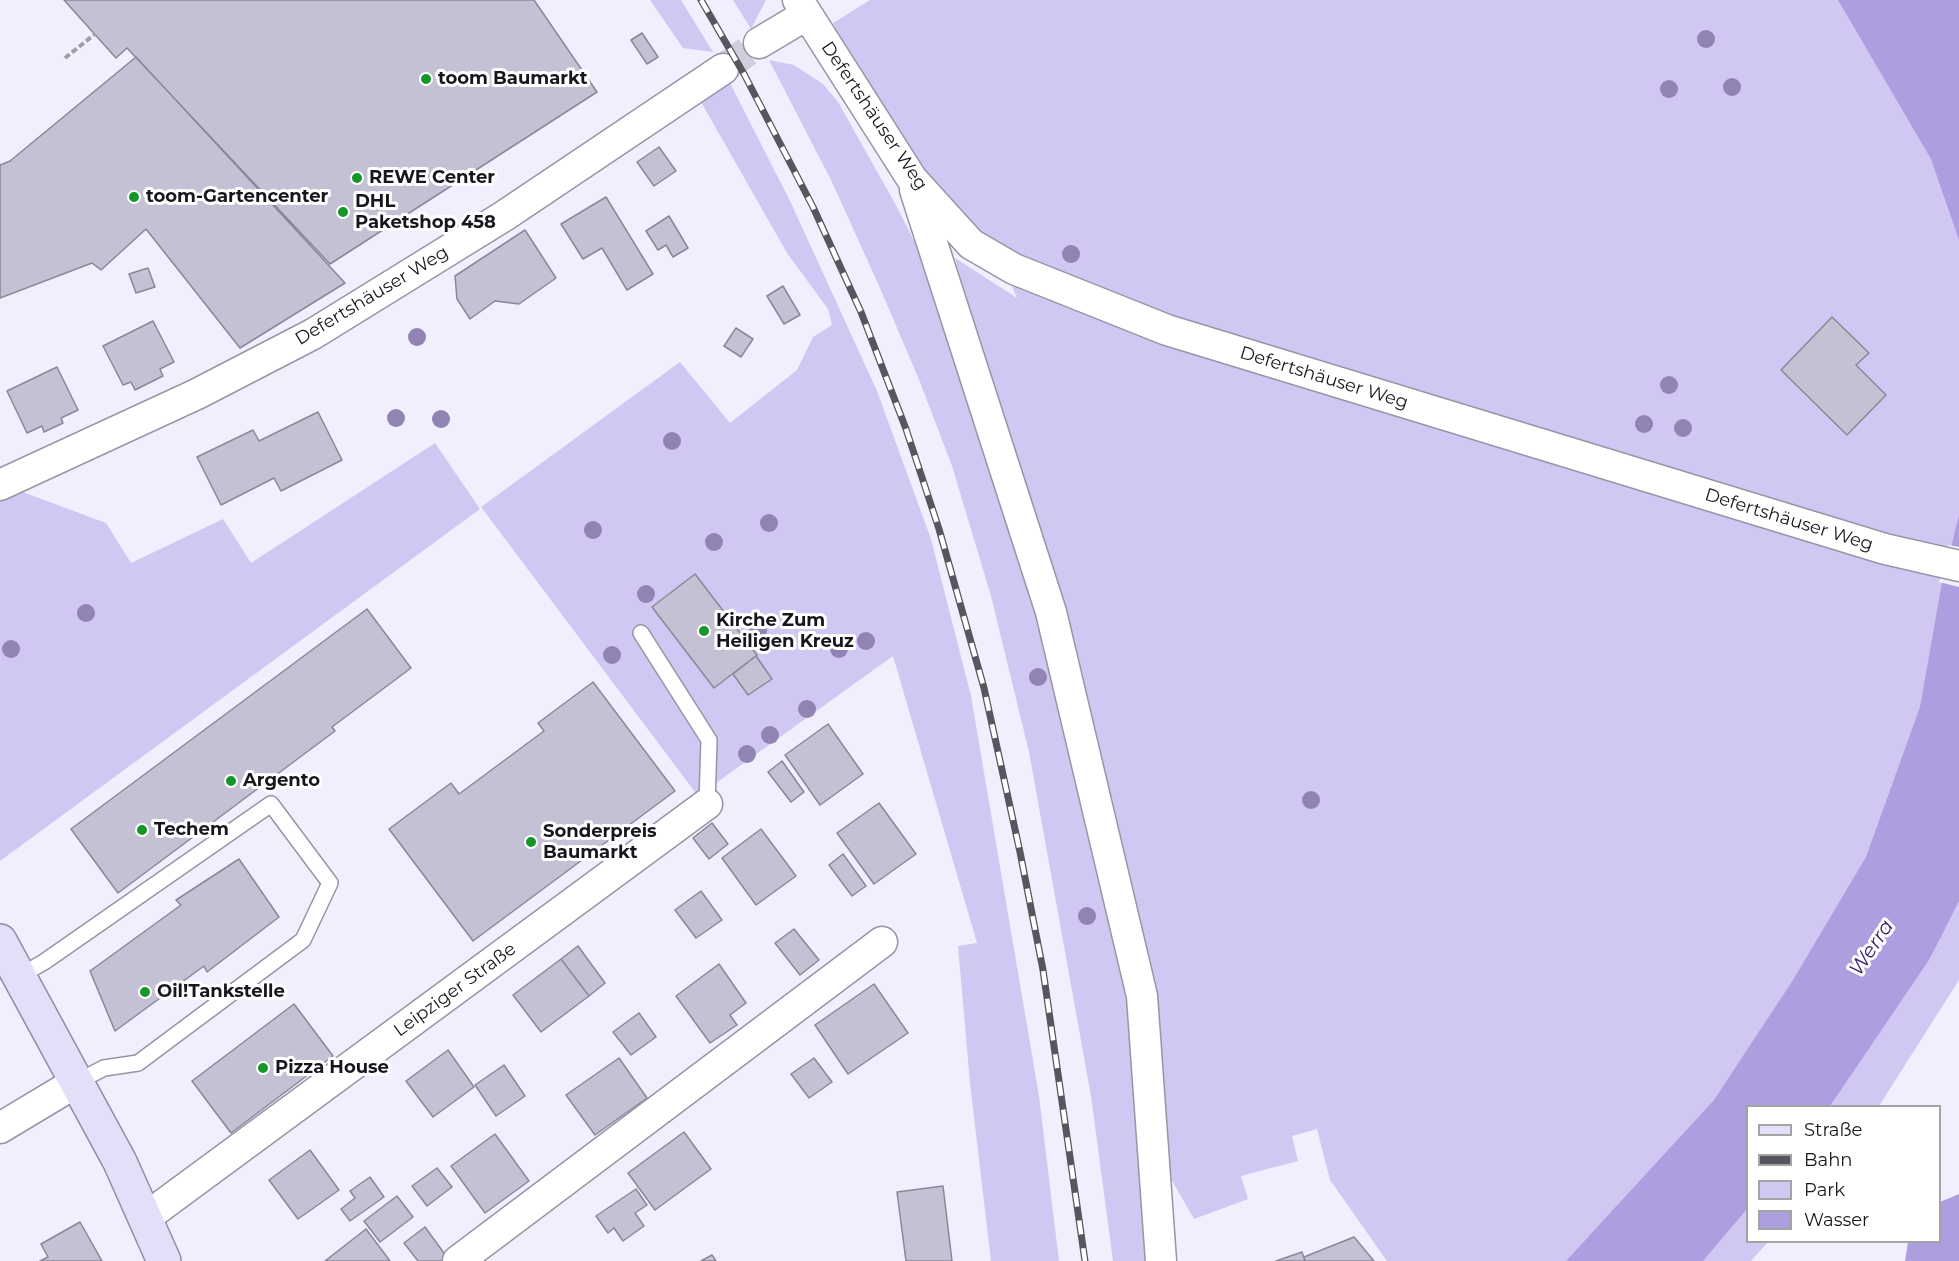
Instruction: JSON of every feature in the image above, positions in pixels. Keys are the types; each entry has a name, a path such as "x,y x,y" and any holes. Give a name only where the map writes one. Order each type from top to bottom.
{"main road":[{"path":"0,941 31,969 75,1083 120,1162 164,1261"}],"street":[{"name":"Defertshäuser Weg","path":"759,43 802,7 912,179 971,244 1014,269 1167,330 1885,549 1959,566"},
{"name":"Defertshäuser Weg","path":"0,485 197,394 313,334 504,216 723,69"},
{"path":"912,179 1051,612 1142,996 1161,1261"},
{"name":"Leipziger Straße","path":"145,1218 707,804"},
{"path":"458,1261 882,942"},
{"path":"0,1128 75,1083"}],"lane":[{"path":"641,633 709,740 707,804"},
{"path":"31,969 270,804 330,883 303,940 138,1063 105,1068 75,1083"}],"path":[{"path":"65,58 95,34"}],"green space":[{"path":"650,0 681,0 713,52 683,48"},
{"path":"733,0 766,0 751,29"},
{"path":"870,0 1959,0 1959,980 1880,1105 1746,1105 1746,1243 1767,1243 1751,1261 1387,1261 1330,1180 1317,1129 1292,1136 1298,1161 1241,1176 1248,1199 1194,1219 1167,1172 1155,1000 955,258 1017,298 995,244 959,216 915,165 857,72 833,23"},
{"path":"769,60 794,65 823,84 838,102 897,207 927,267 1032,578 1129,1003 1149,1261 1113,1261 1091,1096 1029,752 991,596 952,466 920,382 880,288 831,180"},
{"path":"730,83 791,203 877,391 931,539 971,696 1039,1096 1059,1261 991,1261 970,1083 958,946 977,943 893,656 698,796 481,507 680,362 730,423 797,370 813,337 832,325 828,309 787,253 701,102"},
{"path":"435,443 480,509 0,861 0,500 20,491 106,523 131,563 223,519 251,563"}],"water":[{"path":"1838,0 1959,0 1959,240 1931,159"},
{"name":"Werra","path":"1959,515 1959,901 1929,960 1831,1105 1746,1105 1746,1210 1703,1261 1566,1261 1714,1100 1793,980 1866,857 1920,707 1941,588"},
{"path":"1959,1194 1959,1261 1905,1261 1908,1243 1941,1243 1941,1202"}],"pier":[{"path":"1949,545 1959,547 1959,587 1939,582"}],"building":[{"name":"REWE Center","path":"64,0 534,0 597,92 330,264 127,48 116,58"},
{"path":"642,33 658,57 647,64 631,40"},
{"name":"toom-Gartencenter","path":"136,57 345,283 240,348 146,229 101,270 92,263 0,298 0,165 10,161"},
{"path":"659,147 676,171 654,186 637,162"},
{"path":"606,197 653,274 627,290 602,248 583,259 561,224"},
{"path":"669,216 688,248 673,257 666,245 658,250 646,231"},
{"path":"525,230 556,278 519,304 495,301 470,319 457,299 455,276"},
{"path":"148,268 155,287 136,293 129,274"},
{"path":"783,286 800,315 784,324 767,296"},
{"path":"1832,317 1869,353 1856,365 1886,395 1847,435 1781,370"},
{"path":"153,321 174,362 160,369 163,376 135,390 131,382 123,385 103,346"},
{"path":"736,328 753,339 741,357 724,346"},
{"path":"57,367 78,410 61,418 63,423 44,432 42,426 27,433 7,391"},
{"path":"318,412 342,460 281,491 274,478 221,505 197,457 253,430 259,441"},
{"name":"Kirche Zum Heiligen Kreuz","path":"695,574 757,655 714,688 652,607"},
{"path":"367,609 411,668 332,727 335,731 118,893 71,829"},
{"path":"756,656 772,679 748,695 733,674"},
{"path":"593,682 675,791 473,941 389,829 451,783 459,794 544,731 538,723"},
{"path":"828,724 863,774 820,805 785,755"},
{"path":"782,761 804,792 791,802 768,772"},
{"path":"879,803 916,854 874,884 837,833"},
{"path":"712,823 728,844 709,859 693,838"},
{"path":"761,829 796,876 756,905 722,858"},
{"path":"843,854 866,886 852,896 829,865"},
{"path":"239,859 279,917 207,972 204,966 115,1031 90,971 181,905 176,900"},
{"path":"701,891 722,920 696,938 675,910"},
{"path":"794,929 819,960 800,975 775,943"},
{"path":"578,946 605,983 589,996 561,959"},
{"path":"561,959 589,996 541,1032 513,995"},
{"path":"719,964 746,1003 730,1015 737,1025 710,1043 676,996"},
{"path":"874,984 908,1033 848,1074 815,1025"},
{"name":"Pizza House","path":"294,1004 333,1056 231,1133 192,1081"},
{"path":"639,1013 656,1037 631,1055 613,1032"},
{"path":"448,1050 474,1087 433,1117 406,1081"},
{"path":"619,1058 647,1098 595,1135 566,1095"},
{"path":"814,1058 832,1082 809,1098 791,1074"},
{"path":"504,1065 525,1096 496,1116 475,1085"},
{"path":"684,1132 711,1169 655,1210 628,1173"},
{"path":"495,1134 529,1181 485,1213 451,1166"},
{"path":"310,1150 339,1190 298,1219 269,1180"},
{"path":"437,1168 452,1187 427,1206 412,1186"},
{"path":"370,1177 384,1197 350,1221 341,1209 355,1198 350,1191"},
{"path":"943,1186 952,1261 906,1261 897,1192"},
{"path":"636,1189 647,1205 635,1213 644,1226 623,1241 614,1228 608,1233 596,1216"},
{"path":"397,1196 413,1217 380,1242 364,1221"},
{"path":"80,1222 102,1261 40,1261 48,1257 41,1244"},
{"path":"425,1227 448,1261 418,1261 404,1243"},
{"path":"366,1229 390,1261 325,1261"},
{"path":"1354,1237 1374,1261 1305,1261 1304,1257"},
{"path":"1302,1252 1305,1261 1276,1261"},
{"path":"712,1255 716,1261 701,1261"}],"tunnel":[{"path":"723,69 759,43"}],"railway":[{"path":"701,0 744,74 813,207 861,312 906,429 939,529 984,688 1020,852 1043,970 1085,1261"}],"place":[{"name":"toom Baumarkt","path":"426,79"},
{"name":"REWE Center","path":"357,178"},
{"name":"toom-Gartencenter","path":"134,197"},
{"name":"DHL Paketshop 458","path":"343,212"},
{"name":"Kirche Zum Heiligen Kreuz","path":"704,631"},
{"name":"Argento","path":"231,781"},
{"name":"Techem","path":"142,830"},
{"name":"Sonderpreis Baumarkt","path":"531,842"},
{"name":"Oil!Tankstelle","path":"145,992"},
{"name":"Pizza House","path":"263,1068"}]}
